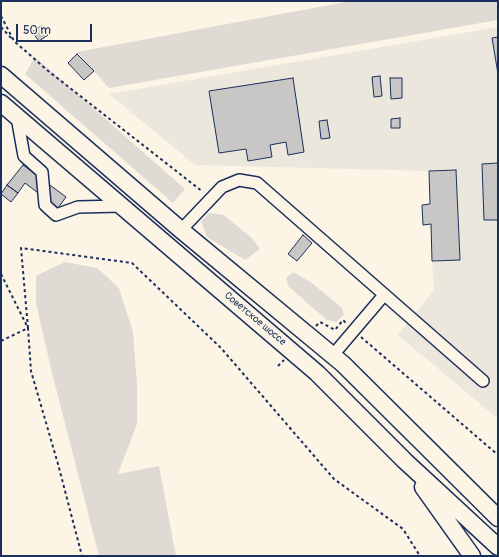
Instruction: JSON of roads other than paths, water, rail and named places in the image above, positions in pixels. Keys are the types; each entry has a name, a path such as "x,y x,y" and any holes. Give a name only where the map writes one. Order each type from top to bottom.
{"highway":[{"path":"1,75 181,230 333,355 498,518"},
{"name":"Советское шоссе","path":"1,103 317,373 405,461 498,547"},
{"path":"317,373 333,355"},
{"path":"405,461 472,556"},
{"path":"461,481 498,504"}],"lane":[{"path":"17,117 24,156 42,172 44,205 56,215 78,207 121,206"},
{"path":"181,230 222,187 239,180 257,183 483,381"},
{"path":"333,355 353,329 384,295"}]}
